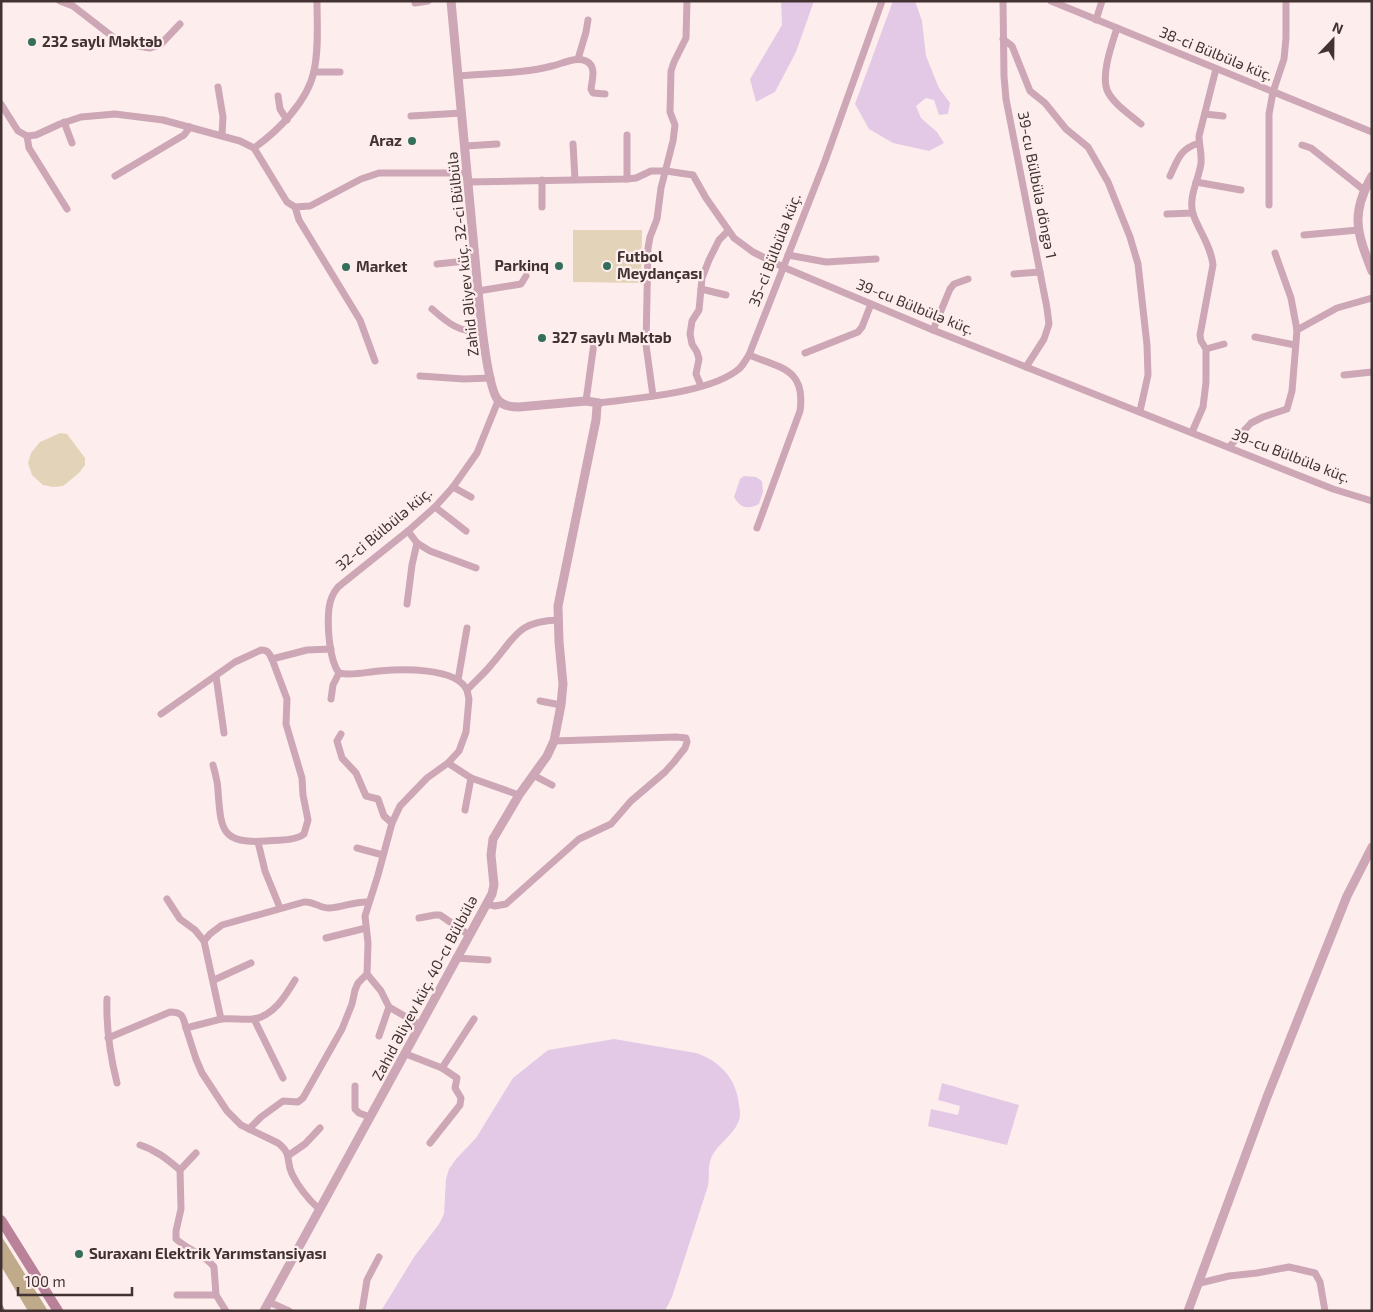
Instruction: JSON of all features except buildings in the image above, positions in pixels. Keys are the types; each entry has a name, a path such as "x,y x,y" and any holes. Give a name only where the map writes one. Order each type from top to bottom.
{"main road":[{"path":"1,1220 58,1311"}],"street":[{"path":"60,1 74,4 119,41 150,48 160,46 180,24"},
{"path":"254,148 287,120 302,97 314,72 317,46 317,1"},
{"path":"415,3 428,1"},
{"name":"Zahid Əliyev küç. 32-ci Bülbülə","path":"451,1 478,291 493,390 498,401"},
{"path":"652,396 646,345 648,248 656,219 675,126 670,112 671,71 686,38 687,1"},
{"name":"35-ci Bülbülə küç.","path":"599,403 652,396 714,382 739,369 749,355 825,161 882,1"},
{"name":"39-cu Bülbülə döngə 1","path":"1003,1 1006,99 1049,324 1044,339 1026,367"},
{"name":"38-ci Bülbülə küç.","path":"1051,1 1063,4 1096,20 1372,132"},
{"path":"1096,20 1102,1"},
{"path":"1269,205 1269,114 1284,52 1286,1"},
{"path":"578,59 588,20"},
{"path":"1117,28 1106,76 1107,90 1115,101 1141,124"},
{"path":"1003,39 1012,46 1026,83 1033,94 1045,103 1066,129 1088,147 1101,168 1130,237 1138,264 1148,345 1148,375 1140,412"},
{"path":"459,76 541,69 578,59 586,61 591,66 593,73 591,89 593,93 606,94"},
{"path":"1192,432 1203,407 1206,382 1206,349 1200,335 1213,265 1212,256 1193,213 1192,199 1201,165 1202,154 1199,143 1216,69"},
{"path":"314,72 340,72"},
{"path":"218,87 223,117 222,135"},
{"path":"278,96 280,109 287,120"},
{"path":"1,104 18,131 27,136 36,135 64,122 93,115 116,114 190,126 246,143 254,148 288,202 295,207 299,220 360,320 375,361"},
{"path":"411,116 462,113"},
{"path":"1205,114 1223,116"},
{"path":"64,122 72,143"},
{"path":"115,176 184,135 190,126"},
{"path":"627,179 628,135"},
{"path":"27,136 30,148 67,209"},
{"path":"1170,176 1181,154 1188,146 1199,143"},
{"path":"465,146 497,144"},
{"path":"572,144 575,179"},
{"path":"1302,145 1311,148 1364,190"},
{"name":"39-cu Bülbülə küç.","path":"295,207 310,206 362,179 379,173 542,180 627,179 636,178 651,171 692,175 728,231 741,244 783,267 933,330 1333,489 1372,501"},
{"path":"1372,176 1364,190 1357,219 1358,230 1372,272"},
{"path":"542,180 542,207"},
{"path":"1196,182 1241,190"},
{"path":"1167,214 1193,213"},
{"path":"1304,235 1358,230"},
{"path":"701,386 696,374 699,359 692,344 690,334 692,321 699,310 702,278 715,247 728,231"},
{"path":"1229,447 1251,423 1287,409 1292,391 1297,330 1291,298 1275,254"},
{"path":"788,255 826,262 876,259"},
{"path":"437,264 475,260"},
{"path":"1014,274 1040,272"},
{"path":"478,291 520,284 526,276"},
{"path":"933,330 950,289 954,284 968,279"},
{"path":"701,289 726,295"},
{"path":"1297,330 1337,308 1372,298"},
{"path":"806,353 858,332 862,327 871,304"},
{"path":"432,309 449,324 460,330 483,333"},
{"path":"1255,338 1295,345"},
{"path":"586,401 594,343"},
{"path":"1206,349 1224,344"},
{"path":"749,355 791,372 796,379 802,400 800,411 757,528"},
{"path":"1344,375 1372,372"},
{"path":"420,376 491,378"},
{"path":"498,401 509,406 519,407 586,401 599,403"},
{"name":"32-ci Bülbülə küç.","path":"339,673 331,650 329,607 334,592 344,580 408,531 435,507 453,487 477,452 498,401"},
{"name":"Zahid Əliyev küç. 40-cı Bülbülə","path":"266,1307 492,894 494,885 491,855 493,839 519,795 547,756 554,741 563,684 558,620 560,594 596,420 596,406 599,403"},
{"path":"453,487 471,497"},
{"path":"435,507 466,530"},
{"path":"408,531 417,543 430,551 476,568"},
{"path":"407,604 417,543"},
{"path":"467,690 490,667 520,630 534,622 558,620"},
{"path":"458,680 467,628"},
{"path":"161,714 235,662 261,650 268,652 287,698 286,724 302,778 308,820 304,834 258,842 237,839 229,835 223,828 218,804 218,789 212,765"},
{"path":"272,659 307,650 331,650"},
{"path":"331,699 333,685 339,673 351,674 399,670 441,674 458,680 467,690 466,732 459,751 448,763 433,773 412,792 400,806 392,823 365,916 368,943 367,974 381,991 389,1007 420,1025"},
{"path":"216,676 224,733"},
{"path":"540,701 561,705"},
{"path":"342,734 337,741 342,758 356,773 366,796 378,799 384,816 392,823"},
{"path":"486,904 496,906 506,904 579,839 610,824 631,801 665,772 685,748 687,742 686,738 676,737 554,741"},
{"path":"448,763 471,778 519,795"},
{"path":"533,775 552,785"},
{"path":"465,810 471,778"},
{"path":"258,842 265,871 280,908"},
{"path":"1188,1311 1199,1285 1226,1205 1347,896 1372,847"},
{"path":"357,848 383,855"},
{"path":"167,899 180,919 195,930 204,941 221,1019"},
{"path":"204,941 222,925 308,901 330,908 357,902 369,902"},
{"path":"419,918 440,915 469,935"},
{"path":"326,938 366,928"},
{"path":"456,958 488,960"},
{"path":"214,980 251,963"},
{"path":"249,1129 261,1117 284,1101 298,1102 302,1098 342,1028 358,983 367,974"},
{"path":"186,1028 221,1019 260,1018 285,997 296,980"},
{"path":"107,999 106,1021 108,1038 117,1083"},
{"path":"380,1036 389,1007"},
{"path":"108,1038 170,1012 178,1012 182,1015 202,1073 235,1120 278,1143 287,1151 289,1164 298,1184 308,1199 319,1209"},
{"path":"254,1019 283,1078"},
{"path":"442,1068 474,1019"},
{"path":"406,1054 442,1068 457,1078 455,1088 461,1101 457,1109 430,1143"},
{"path":"355,1086 355,1109 370,1117"},
{"path":"289,1155 305,1144 320,1128"},
{"path":"140,1145 162,1155 180,1170"},
{"path":"196,1152 180,1170 181,1209 176,1239 181,1244 204,1257 214,1267 216,1295 226,1311"},
{"path":"362,1311 367,1280 379,1257"},
{"path":"1199,1285 1200,1283 1229,1276 1289,1268 1301,1269 1315,1272 1320,1282 1325,1311"},
{"path":"177,1295 216,1295"},
{"path":"266,1307 289,1311"}],"shaded area":[{"path":"781,1 814,1 796,52 775,92 756,102 750,79 782,25"},
{"path":"893,1 915,1 922,21 926,56 939,88 950,103 948,114 939,115 934,100 926,98 916,106 921,118 937,132 944,143 929,151 893,143 869,129 855,104"},
{"name":"Futbol Meydançası","path":"573,230 642,230 641,283 573,282"},
{"path":"60,433 67,434 85,458 85,465 79,473 63,486 43,485 32,475 28,463 31,453 40,442"},
{"path":"744,476 756,477 762,481 763,492 759,504 755,506 742,506 734,497 740,479"},
{"path":"614,1039 704,1056 712,1060 731,1079 738,1096 739,1121 710,1160 708,1186 672,1297 665,1311 381,1311 414,1257 439,1224 444,1214 446,1179 449,1169 476,1138 513,1078 548,1050"},
{"path":"942,1083 1019,1105 1007,1145 928,1126 931,1109 958,1115 960,1106 938,1100"},
{"path":"1,1236 48,1311 28,1311 1,1266"}],"railway":[{"path":"1,1305 4,1311"}],"place":[{"name":"232 saylı Məktəb","path":"32,42"},
{"name":"Araz","path":"412,141"},
{"name":"Parkinq","path":"559,266"},
{"name":"Futbol Meydançası","path":"607,266"},
{"name":"Market","path":"346,267"},
{"name":"327 saylı Məktəb","path":"542,338"},
{"name":"Suraxanı Elektrik Yarımstansiyası","path":"79,1254"}]}
